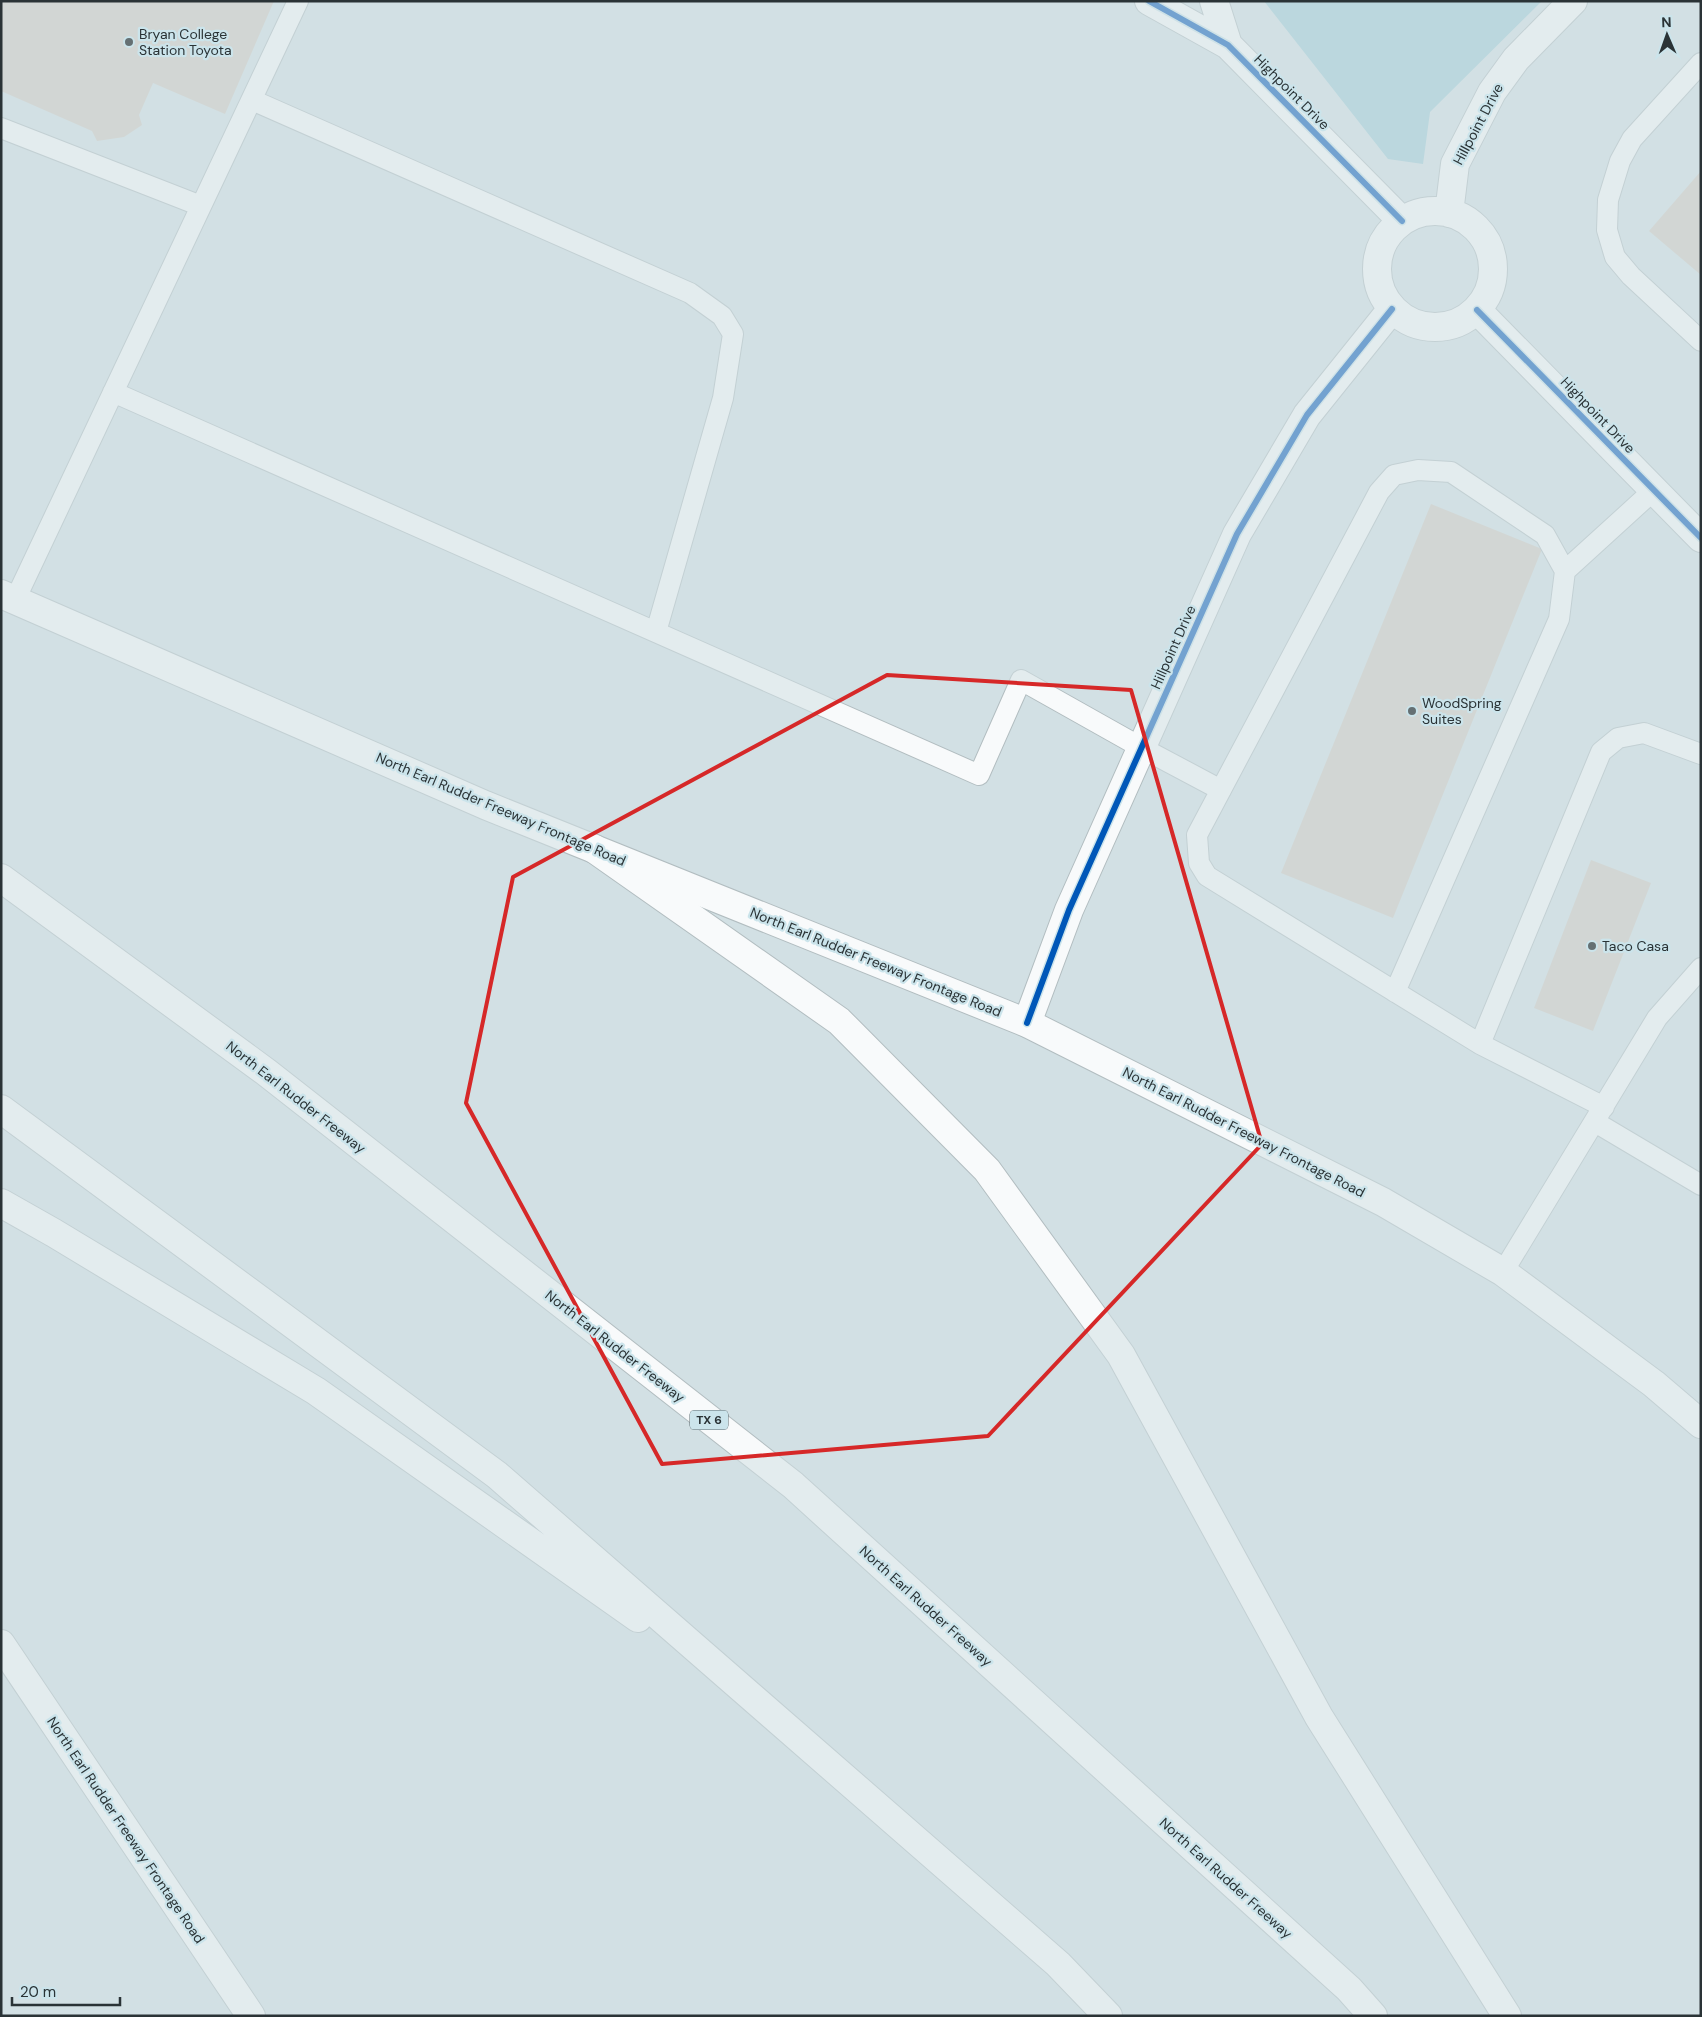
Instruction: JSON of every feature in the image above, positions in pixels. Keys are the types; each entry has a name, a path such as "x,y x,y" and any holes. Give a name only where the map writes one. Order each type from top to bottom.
{"main road":[{"name":"Highpoint Drive","path":"1149,1 1228,45 1402,221"},
{"name":"Highpoint Drive","path":"1214,1 1228,45"},
{"name":"Hillpoint Drive","path":"1450,213 1455,164 1492,92 1516,59 1573,1"},
{"path":"1433,211 1450,213 1467,222 1482,235 1491,254 1493,273 1488,293 1477,310 1462,321 1444,327 1425,326 1407,320 1392,309 1381,292 1377,273 1379,253 1388,235 1402,221 1416,214 1433,211"},
{"name":"Hillpoint Drive","path":"1027,1023 1069,910 1236,534 1307,415 1392,309"},
{"name":"Highpoint Drive","path":"1477,310 1701,538"},
{"name":"North Earl Rudder Freeway Frontage Road","path":"8,597 485,805 1027,1023 1383,1202 1503,1272 1654,1384 1701,1424"},
{"path":"593,848 839,1021 986,1170 1121,1355 1319,1717 1507,2016"},
{"name":"North Earl Rudder Freeway","path":"1,878 266,1072 793,1485 1349,1989 1373,2016"},
{"path":"1,1108 497,1475 1058,1964 1108,2016"},
{"path":"1,1203 54,1233 316,1392 760,1705"},
{"name":"North Earl Rudder Freeway Frontage Road","path":"1,1644 251,2016"}],"lane":[{"path":"8,597 113,392 298,1"},
{"path":"1701,63 1632,139 1620,161 1608,200 1606,230 1615,257 1631,276 1701,341"},
{"path":"252,100 690,293 722,316 733,334 729,368 714,429 656,632"},
{"path":"1,128 201,206"},
{"path":"113,392 980,775 1021,680 1221,790"},
{"path":"1395,992 1559,619 1565,571 1545,535 1451,472 1418,470 1394,475 1379,492 1197,835 1199,863 1207,876 1395,992 1480,1044 1599,1114 1701,1185"},
{"path":"1565,571 1654,490"},
{"path":"1480,1044 1600,752 1618,738 1644,733 1701,754"},
{"path":"1503,1272 1657,1018 1701,968"}],"highlighted area":[{"path":"887,675 1131,690 1262,1144 988,1436 662,1464 466,1103 513,877"}],"shaded area":[{"path":"1264,1 1542,1 1430,112 1423,164 1388,159"}],"building":[{"name":"Bryan College Station Toyota","path":"1,1 274,1 225,114 153,83 139,115 142,125 124,137 97,141 92,131 1,91"},
{"path":"1701,171 1701,275 1649,231"},
{"name":"WoodSpring Suites","path":"1431,504 1542,549 1393,918 1281,873"},
{"name":"Taco Casa","path":"1591,860 1651,883 1593,1031 1534,1008"}],"cycle path":[{"path":"1149,1 1228,45 1402,221"},
{"path":"1027,1023 1069,910 1237,534 1307,415 1392,309"},
{"path":"1477,310 1701,538"}],"place":[{"name":"Bryan College Station Toyota","path":"129,42"},
{"name":"WoodSpring Suites","path":"1412,711"},
{"name":"Taco Casa","path":"1592,946"}]}
